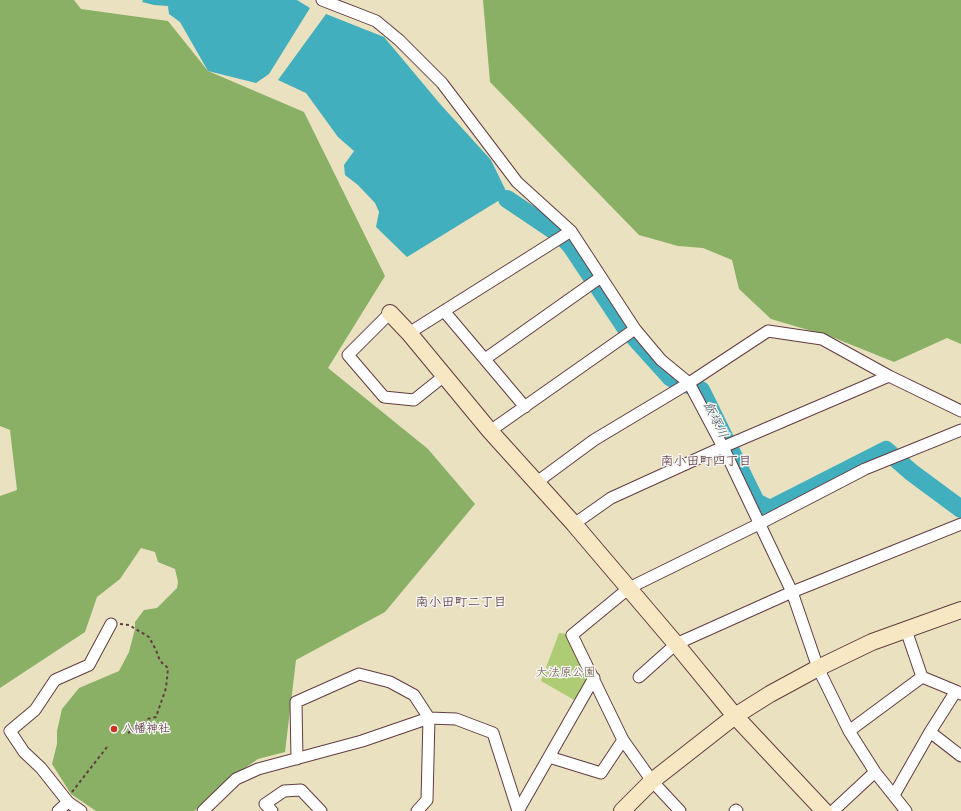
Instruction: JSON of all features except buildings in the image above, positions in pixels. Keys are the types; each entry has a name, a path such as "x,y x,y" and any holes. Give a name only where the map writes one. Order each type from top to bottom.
{"street":[{"path":"322,0 376,21 399,40 442,83 516,182 571,231 635,329 661,360 689,383 723,447 792,592 818,668 849,731 875,772 906,811"},
{"path":"409,333 571,231"},
{"path":"485,359 601,278"},
{"path":"444,311 525,406"},
{"path":"444,376 414,400 384,396 348,355 390,313 409,333 490,431 537,482 629,588 735,716 824,811"},
{"path":"490,431 635,329"},
{"path":"537,482 594,440 689,383 768,331 822,339 889,376 961,411"},
{"path":"574,524 611,498 723,447 889,376"},
{"path":"680,811 652,781 623,740 572,635 629,588 759,524 864,469 961,430"},
{"path":"638,677 676,644 792,592 961,524"},
{"path":"622,811 652,781 735,716 770,694 818,668 872,642 961,610"},
{"path":"81,811 67,801 41,768 24,752 10,731 35,710 55,680 89,665 111,624"},
{"path":"894,795 930,732 958,693 922,677 906,630"},
{"path":"297,759 296,702 359,674 390,682 414,695 429,718 426,800 417,811"},
{"path":"849,731 922,677"},
{"path":"518,811 594,678"},
{"path":"203,811 236,780 258,769 362,741 429,718 456,719 493,733 518,811"},
{"path":"930,732 961,756"},
{"path":"549,757 601,773 623,740"},
{"path":"833,811 875,772"},
{"path":"272,811 265,804 284,791 301,790 321,811"},
{"path":"58,811 67,801"}],"path":[{"path":"111,624 129,625 149,637 160,661 168,668 166,688 156,717 147,719 127,734"},
{"path":"67,801 106,747"}],"green space":[{"path":"0,0 74,0 81,9 168,21 208,71 304,112 385,276 328,368 428,449 475,504 385,612 296,660 285,752 258,759 232,777 208,801 194,811 96,811 71,794 52,764 57,744 57,731 62,709 79,688 119,671 129,652 135,629 135,622 144,610 157,608 177,588 178,582 175,569 158,562 155,552 141,548 120,579 97,597 85,632 0,688 0,496 17,490 10,430 0,426"},
{"path":"483,0 961,0 961,344 947,338 894,362 832,337 771,319 739,289 732,260 703,248 678,246 639,235 490,82"},
{"name":"大法原公園","path":"559,633 567,634 589,677 576,701 541,681"}],"water":[{"path":"143,0 297,0 310,8 269,74 256,83 208,71 180,22 169,14 168,6 154,5 142,2"},
{"path":"326,14 384,37 441,105 491,160 506,191 498,201 407,257 376,227 379,212 375,203 358,185 345,175 344,165 354,151 338,137 306,93 278,80"}],"waterway":[{"name":"飯塚川","path":"507,199 562,236 571,246 625,327 671,378 701,390 756,502 770,509 886,450 911,472 961,509"}],"place":[{"name":"八幡神社","path":"114,729"}],"district":[{"name":"南小田町四丁目","path":"706,462"},
{"name":"南小田町二丁目","path":"461,603"}]}
